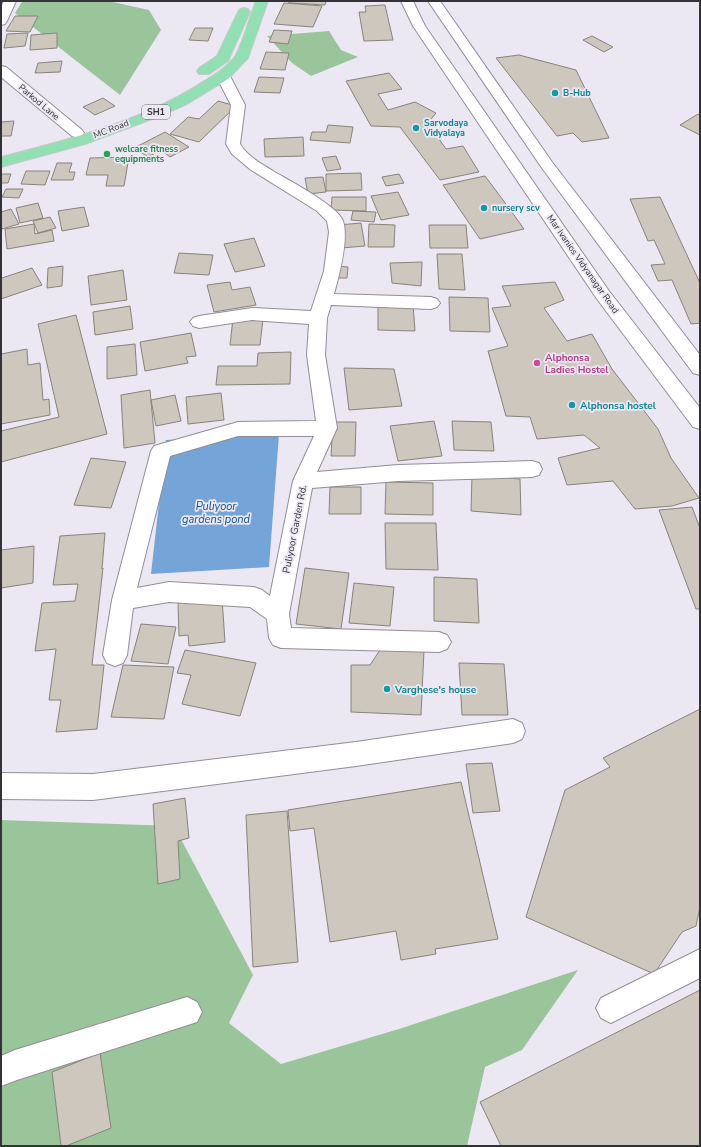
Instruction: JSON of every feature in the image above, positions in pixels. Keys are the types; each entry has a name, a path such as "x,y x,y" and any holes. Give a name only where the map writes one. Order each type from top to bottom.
{"main road":[{"name":"MC Road","path":"24,142 77,133 162,99 223,58 249,1"},
{"name":"MC Road","path":"1,162 80,141 141,118 182,101 223,76 241,58 262,1"}],"street":[{"path":"1,21 10,1"},
{"name":"Mar Ivanios Vidyanagar Road","path":"407,1 426,38 603,295 700,422"},
{"path":"434,1 448,19 498,96 621,266 700,368"},
{"name":"Parkod Lane","path":"1,70 77,133"},
{"path":"115,655 123,600 161,451 238,429 327,428 316,355 318,318 332,271 336,245 337,232 335,220 323,208 256,167 237,151 232,144 238,105 223,76"},
{"path":"323,299 431,303"},
{"path":"199,322 252,314 318,318"},
{"name":"Puliyoor Garden Rd.","path":"327,428 303,480 278,614 281,638 439,642"},
{"path":"303,480 398,473 532,469"},
{"path":"123,600 169,592 254,597 278,614"},
{"path":"1,786 93,787 356,754 513,731"},
{"path":"611,1008 700,962"},
{"path":"1,1071 15,1065 187,1012"}],"green space":[{"path":"21,1 108,1 149,10 161,30 120,95 15,13 22,2"},
{"path":"329,31 341,50 358,57 311,76 292,63 267,36"},
{"path":"1,820 174,826 253,975 229,1023 281,1064 399,1029 578,970 522,1050 485,1067 467,1146 1,1146"}],"water":[{"name":"Puliyoor gardens pond","path":"279,434 269,567 151,574 166,440"}],"building":[{"path":"289,1 326,1 325,5 289,3"},
{"path":"284,3 322,6 313,27 274,24"},
{"path":"385,5 393,40 364,41 359,12 366,12 365,6"},
{"path":"15,16 38,16 30,32 6,31"},
{"path":"195,28 213,28 208,41 189,40"},
{"path":"274,30 292,31 288,44 269,42"},
{"path":"28,33 25,46 4,48 7,34"},
{"path":"57,33 57,48 30,50 31,35"},
{"path":"592,36 613,47 604,52 583,40"},
{"path":"266,52 289,53 285,70 260,69"},
{"name":"B-Hub","path":"519,55 576,70 609,138 582,142 573,133 557,136 496,58"},
{"path":"62,61 60,72 35,73 38,63"},
{"name":"Sarvodaya Vidyalaya","path":"389,73 402,89 378,94 388,110 415,102 436,113 428,123 446,149 463,146 479,172 440,180 400,127 371,126 346,81"},
{"path":"259,77 284,78 280,93 254,92"},
{"path":"103,98 115,106 95,115 83,107"},
{"path":"218,101 236,106 199,142 170,134 188,117 199,119"},
{"path":"698,114 700,115 700,135 680,125"},
{"path":"14,121 11,136 1,136 1,122"},
{"path":"328,125 353,127 350,143 310,140 312,132 326,132"},
{"path":"165,132 189,147 170,157 161,150 148,157 134,148"},
{"path":"303,137 304,156 265,157 264,139"},
{"path":"336,156 341,169 327,171 322,158"},
{"path":"129,157 124,186 106,186 108,175 86,175 90,158"},
{"path":"57,163 72,163 69,172 75,172 73,180 51,180"},
{"path":"26,171 50,171 45,185 21,184"},
{"path":"361,173 362,190 326,191 326,174"},
{"path":"1,174 11,174 8,183 1,183"},
{"path":"399,174 404,183 386,186 382,177"},
{"name":"nursery scv","path":"485,176 524,229 480,239 443,185"},
{"path":"323,177 326,192 308,194 305,178"},
{"path":"6,189 23,189 19,198 2,197"},
{"path":"398,192 409,215 381,220 371,196"},
{"path":"332,197 366,197 366,211 331,210"},
{"path":"660,197 700,283 700,323 691,324 672,280 658,281 651,265 665,264 654,240 648,241 630,199"},
{"path":"38,203 43,218 20,223 16,208"},
{"path":"84,207 89,226 62,231 58,211"},
{"path":"11,209 19,224 2,229 1,212"},
{"path":"353,211 376,212 374,222 351,220"},
{"path":"50,217 56,228 38,233 33,221"},
{"path":"361,223 365,246 341,248 338,225"},
{"path":"34,224 35,234 52,230 54,241 7,249 5,229"},
{"path":"369,224 395,225 394,247 368,247"},
{"path":"429,225 466,225 468,248 430,248"},
{"path":"254,238 265,266 235,272 224,244"},
{"path":"179,253 213,255 209,275 174,273"},
{"path":"437,254 462,254 465,290 439,289"},
{"path":"422,262 421,286 392,283 390,263"},
{"path":"63,266 62,286 47,288 48,268"},
{"path":"336,266 348,267 347,278 335,278"},
{"path":"32,268 42,285 1,299 1,276 2,278"},
{"path":"123,270 127,300 91,305 88,276"},
{"path":"230,282 232,290 250,287 256,305 214,312 207,285"},
{"name":"Alphonsa hostel","path":"555,282 564,300 544,308 567,341 592,334 612,369 658,429 671,458 699,498 672,506 635,509 613,481 567,485 558,458 600,448 584,435 537,439 530,417 506,416 488,351 508,346 492,308 511,306 502,286"},
{"path":"449,297 488,298 490,332 450,331"},
{"path":"378,304 413,304 415,331 378,330"},
{"path":"130,306 133,329 95,335 93,312"},
{"path":"76,315 107,434 1,462 1,431 59,417 38,324"},
{"path":"233,318 263,319 260,345 230,345"},
{"path":"191,333 196,356 186,357 188,363 145,371 140,342"},
{"path":"135,344 137,375 107,379 107,347"},
{"path":"27,349 28,365 40,363 43,400 49,399 50,415 1,424 1,354"},
{"path":"291,352 290,384 216,385 218,366 257,366 258,353"},
{"path":"344,368 394,369 402,406 349,410"},
{"path":"150,390 155,443 124,448 121,395"},
{"path":"221,393 224,420 188,424 186,397"},
{"path":"175,395 181,421 156,426 151,400"},
{"path":"434,421 442,456 398,461 390,426"},
{"path":"452,421 491,422 494,451 454,450"},
{"path":"333,422 356,422 355,456 331,456"},
{"path":"91,458 126,462 111,508 74,505"},
{"path":"472,475 520,479 521,515 471,511"},
{"path":"386,482 433,483 433,515 385,514"},
{"path":"330,487 361,487 361,514 329,514"},
{"path":"692,507 700,528 700,609 696,609 659,510"},
{"path":"385,523 436,523 438,570 386,569"},
{"path":"105,533 102,569 103,568 92,665 104,665 97,729 56,732 61,700 49,700 56,649 35,651 42,603 75,601 78,584 53,585 60,536"},
{"path":"34,546 33,583 1,588 1,550"},
{"path":"305,568 349,573 341,629 296,624"},
{"path":"434,577 477,579 479,623 434,621"},
{"path":"354,583 394,587 390,626 349,623"},
{"path":"222,598 225,642 189,646 188,635 179,636 178,603"},
{"path":"141,624 176,627 168,664 131,661"},
{"name":"Varghese's house","path":"382,647 424,650 421,715 351,712 351,665 370,665"},
{"path":"185,650 256,663 240,716 182,704 191,675 177,673"},
{"path":"459,663 504,664 508,715 462,715"},
{"path":"123,665 174,667 164,719 111,717"},
{"path":"700,709 700,907 696,926 682,932 654,974 526,917 565,790 610,767 603,758"},
{"path":"492,763 500,811 473,813 466,764"},
{"path":"461,782 498,939 435,949 436,954 401,960 396,931 330,942 314,828 290,831 288,810"},
{"path":"185,798 189,838 178,841 180,879 158,884 153,804"},
{"path":"287,811 298,962 253,967 246,815"},
{"path":"700,990 700,1146 501,1146 480,1102"},
{"path":"100,1053 111,1128 66,1146 61,1146 52,1072"}],"place":[{"name":"B-Hub","path":"555,93"},
{"name":"Sarvodaya Vidyalaya","path":"416,128"},
{"name":"welcare fitness equipments","path":"107,154"},
{"name":"nursery scv","path":"484,208"},
{"name":"Alphonsa Ladies Hostel","path":"537,363"},
{"name":"Alphonsa hostel","path":"572,405"},
{"name":"Varghese's house","path":"387,689"}]}
